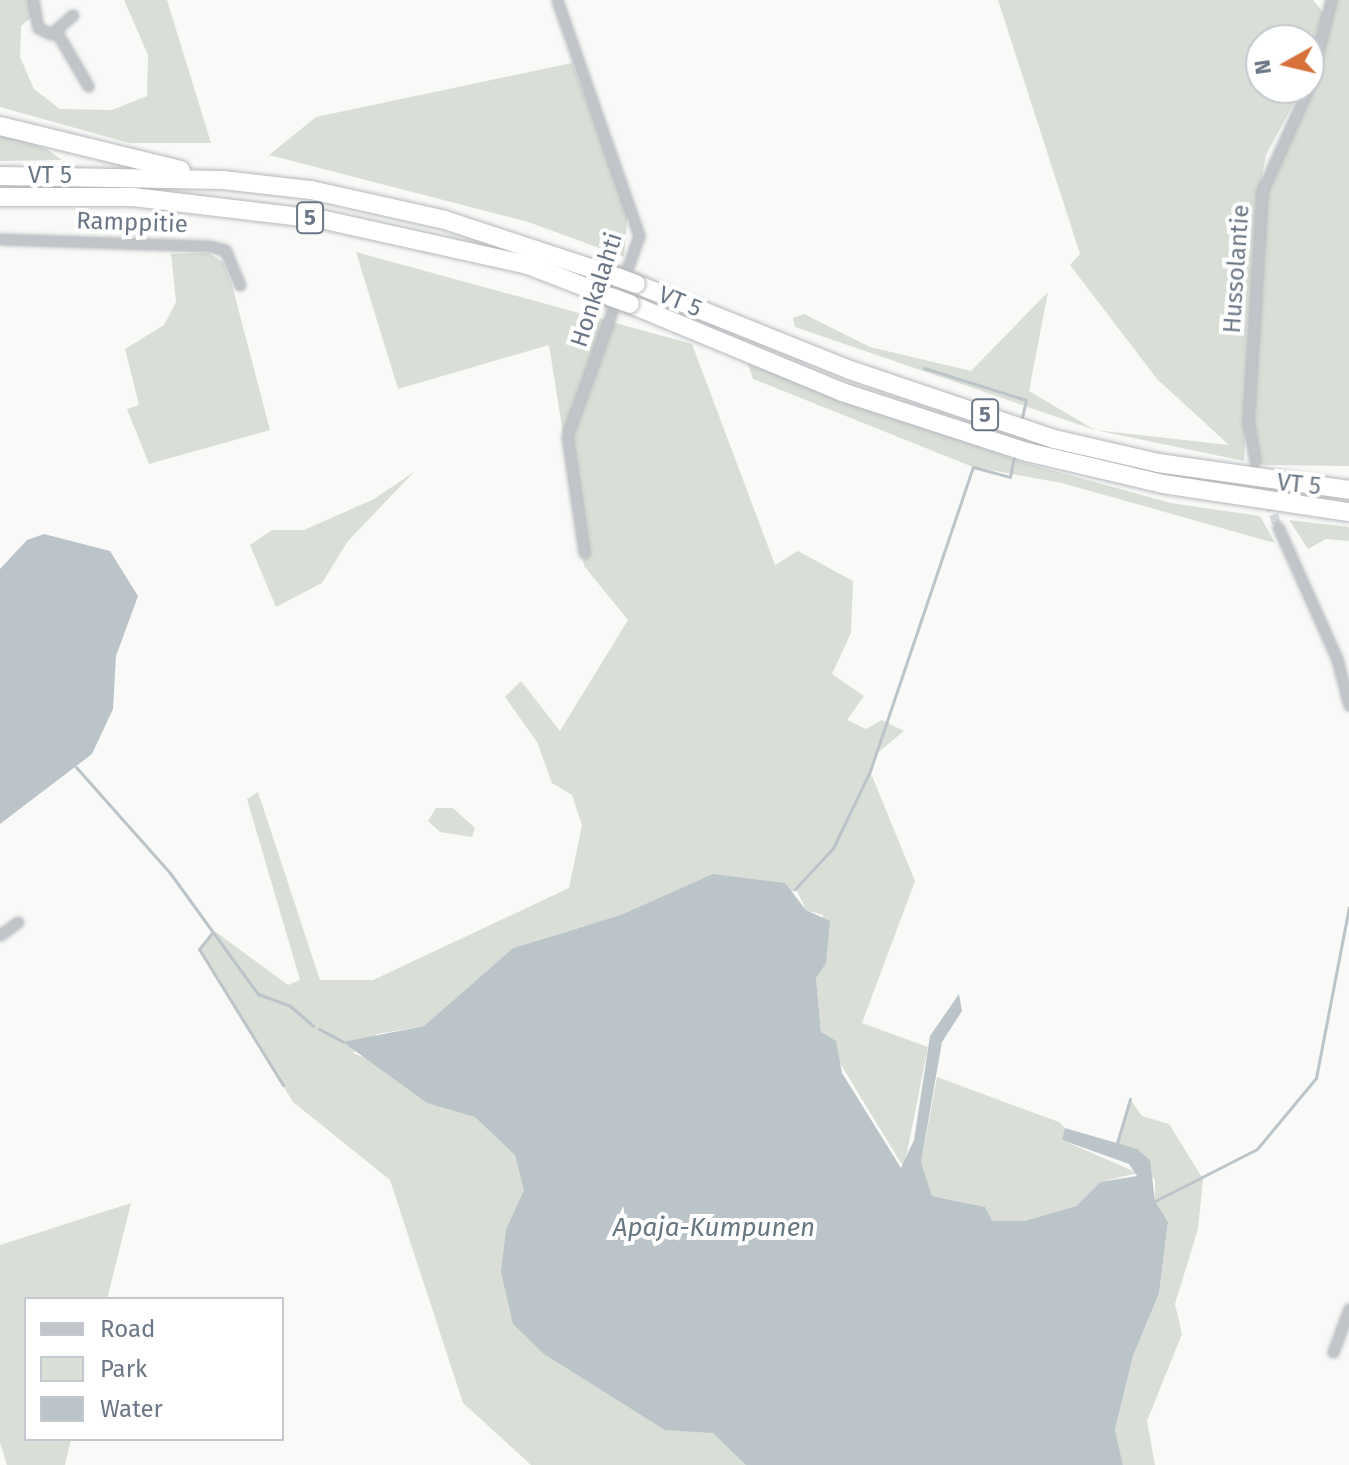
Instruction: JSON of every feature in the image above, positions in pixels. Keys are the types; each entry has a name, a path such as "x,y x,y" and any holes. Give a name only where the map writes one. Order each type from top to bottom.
{"highway":[{"path":"0,126 223,180"},
{"name":"VT 5","path":"0,176 223,180 445,220 617,277 850,370 1054,439 1158,463 1349,490"},
{"name":"VT 5","path":"0,197 133,197 325,220 528,265 842,392 1027,452 1163,484 1349,512"}],"street":[{"path":"33,0 38,28 56,31"},
{"name":"Honkalahti","path":"557,0 639,236 567,436 584,553"},
{"name":"Hussolantie","path":"1325,24 1331,0"},
{"path":"56,31 73,15"},
{"path":"56,31 88,86"},
{"name":"Hussolantie","path":"1255,461 1248,423 1262,191 1300,104"},
{"name":"Ramppitie","path":"0,239 210,246 225,250 240,285"},
{"path":"1278,527 1337,659 1349,705"},
{"path":"0,935 18,922"},
{"path":"1333,1352 1349,1309"}],"green space":[{"path":"0,0 33,0 32,17 21,26 20,57 34,89 60,109 112,110 147,96 148,55 124,0 167,0 211,143 129,143 0,107"},
{"path":"998,0 1313,0 1323,12 1320,24 1245,24 1245,104 1293,104 1266,155 1259,191 1244,461 1095,430 1229,445 1157,379 1070,265 1080,254"},
{"path":"1331,0 1349,0 1349,466 1264,465 1255,461 1248,423 1262,191 1302,104 1325,104 1325,35"},
{"path":"572,63 628,209 624,257 528,222 269,155 316,117"},
{"path":"0,131 48,150 62,160 0,161"},
{"path":"356,252 692,344 775,565 798,551 853,581 851,633 832,674 864,696 847,720 866,729 882,720 904,731 876,754 870,771 915,881 862,1023 928,1047 904,1168 821,1032 816,978 823,915 806,910 797,891 584,926 513,948 424,1026 377,1034 353,1053 453,1093 522,1152 524,1190 506,1229 503,1261 529,1338 545,1354 676,1354 746,1465 531,1465 463,1403 390,1180 293,1102 199,949 216,932 288,985 300,980 247,799 258,792 320,980 373,980 569,888 582,825 572,795 552,783 537,742 505,697 521,681 560,731 628,620 584,566 549,345 398,389"},
{"path":"209,253 223,262 232,285 270,430 149,464 127,409 139,405 125,349 164,325 176,302 171,254"},
{"path":"1048,292 1029,391 1095,430 795,327 793,318 804,314 870,347 971,371"},
{"path":"748,364 1022,462 1171,503 1260,516 1275,543 1062,483 973,467 753,379"},
{"path":"414,472 348,541 322,583 276,607 250,545 272,530 304,530 374,499"},
{"path":"1289,520 1349,527 1349,541 1326,539 1308,549"},
{"path":"436,808 453,808 475,828 472,837 440,832 428,821"},
{"path":"937,1077 1059,1122 1065,1128 1062,1140 1138,1173 1100,1182 1076,1206 1024,1221 992,1221 976,1205 932,1196 921,1162"},
{"path":"1130,1099 1142,1116 1169,1124 1203,1179 1198,1229 1175,1304 1182,1334 1147,1421 1155,1465 1123,1465 1115,1431 1133,1356 1159,1295 1168,1222 1155,1201 1155,1180 1117,1143"},
{"path":"131,1203 108,1297 24,1297 24,1441 71,1441 65,1465 7,1465 0,1442 0,1245"}],"water":[{"path":"44,534 110,551 138,596 116,656 113,709 92,754 0,824 0,569 27,540"},
{"name":"Apaja-Kumpunen","path":"713,874 785,883 806,910 830,921 826,963 816,978 821,1032 836,1041 842,1073 901,1168 914,1140 930,1036 959,994 962,1011 942,1042 921,1162 932,1196 985,1207 992,1221 1024,1221 1076,1206 1100,1182 1137,1176 1129,1164 1062,1140 1065,1128 1137,1149 1150,1160 1155,1201 1168,1222 1159,1294 1133,1356 1115,1430 1123,1465 746,1465 713,1433 665,1430 544,1354 513,1324 501,1272 506,1229 524,1190 515,1155 475,1117 427,1103 343,1042 424,1026 513,948 621,915"}],"waterway":[{"path":"924,368 1026,400 1022,418"},
{"path":"795,889 833,848 870,771 973,467 1010,477 1014,457"},
{"path":"76,767 170,873 258,994 289,1005 313,1026"},
{"path":"1155,1201 1257,1149 1316,1078 1349,907"},
{"path":"212,933 199,949 283,1085"},
{"path":"319,1029 343,1042"},
{"path":"1117,1143 1130,1099"}],"tunnel":[{"path":"1260,476 1278,527"}]}
